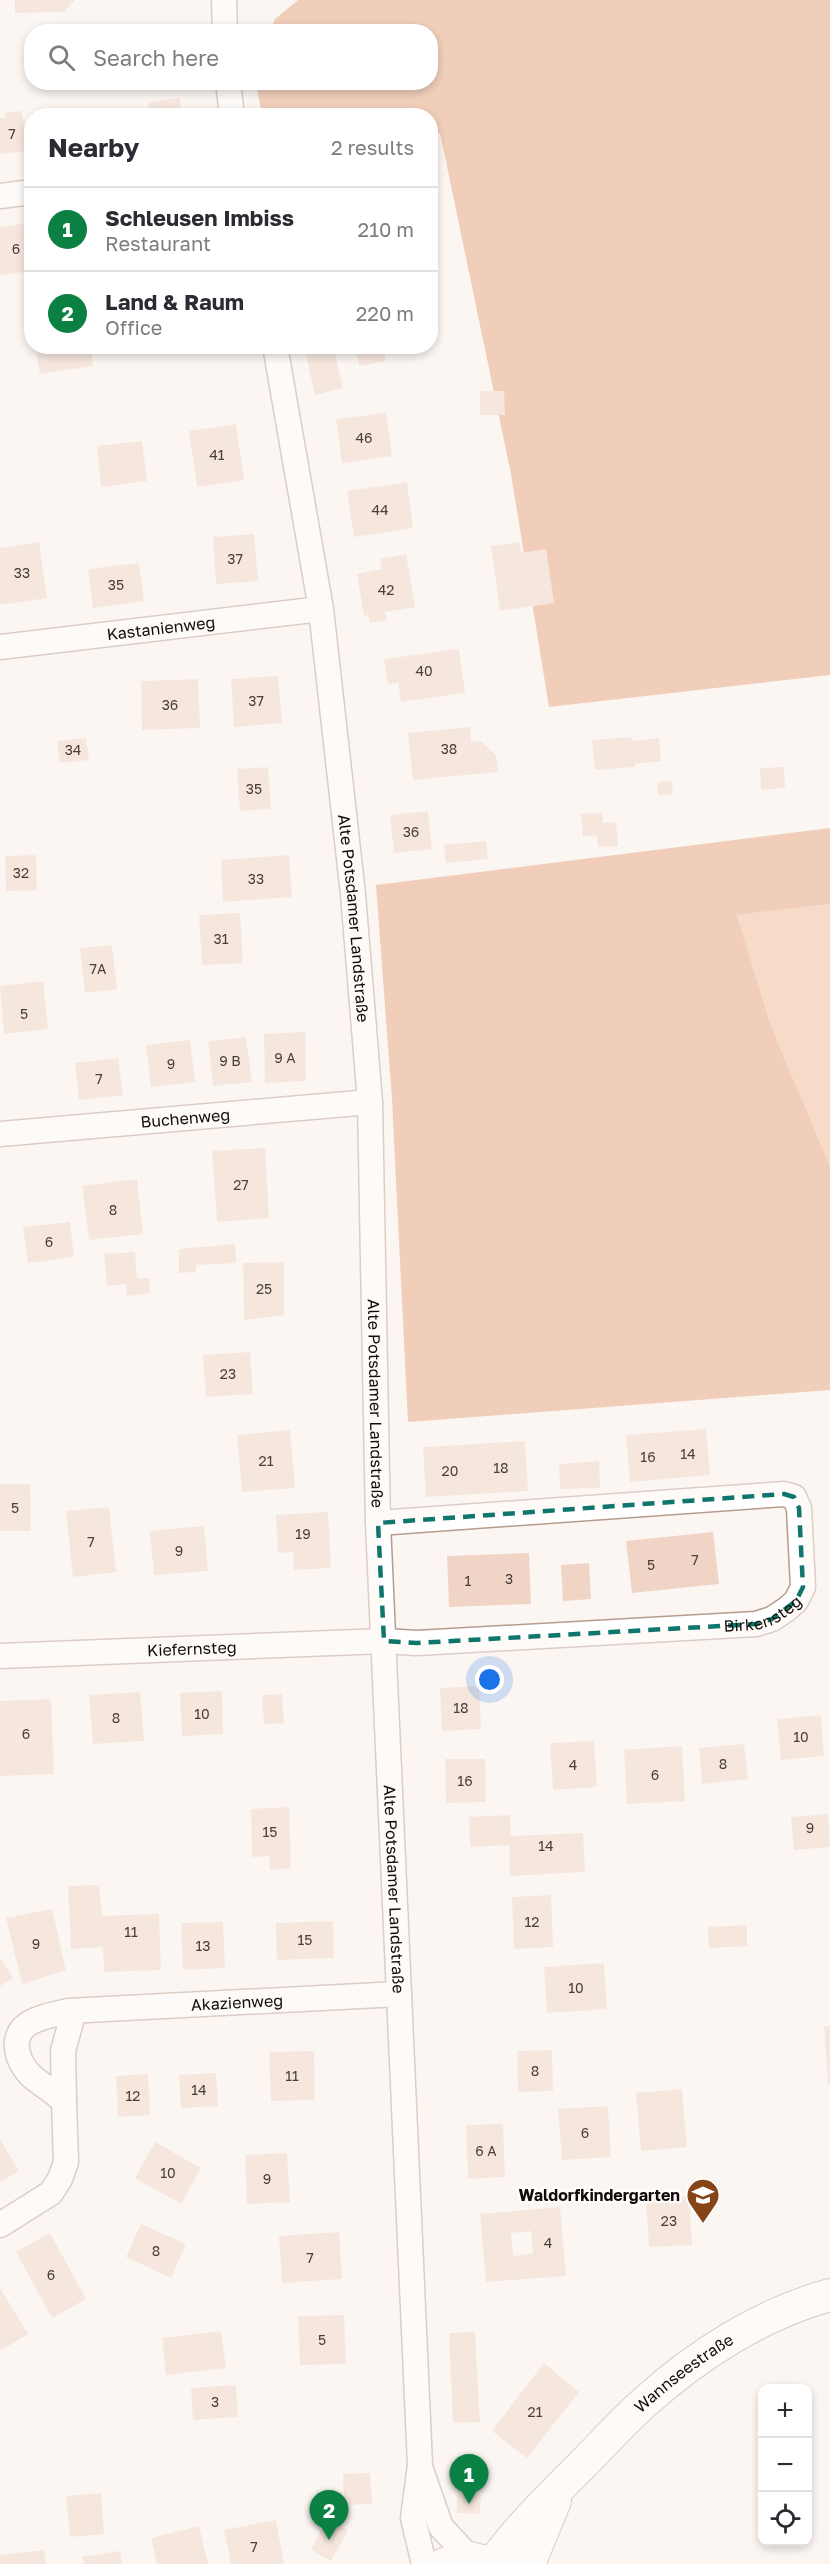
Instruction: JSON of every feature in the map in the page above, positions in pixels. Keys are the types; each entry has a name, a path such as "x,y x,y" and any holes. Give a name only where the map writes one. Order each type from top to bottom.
{"street":[{"path":"225,1 225,24"},
{"path":"229,90 231,108"},
{"path":"0,196 24,193"},
{"name":"Alte Potsdamer Landstraße","path":"276,354 321,609 353,894 370,1102 378,1523 420,2465 413,2518 424,2564"},
{"name":"Kastanienweg","path":"0,647 321,609"},
{"name":"Buchenweg","path":"0,1134 370,1102"},
{"name":"Birkensteg","path":"378,1523 784,1494 794,1497 799,1508 802,1587 796,1601 787,1609 756,1624 417,1643 384,1641"},
{"name":"Kiefernsteg","path":"0,1656 384,1641"},
{"name":"Akazienweg","path":"64,2102 53,2090 34,2079 18,2059 17,2038 26,2025 47,2016 74,2011 399,1994"},
{"path":"0,2224 51,2193 60,2179 66,2162 63,2051 74,2011"},
{"name":"Wannseestraße","path":"475,2562 515,2533 646,2401 700,2360 749,2329 791,2308 830,2295"},
{"name":"Alte Potsdamer Landstraße","path":"420,2465 441,2527 475,2562"},
{"name":"Wannseestraße","path":"530,2564 561,2487"}],"highlighted area":[{"path":"784,1494 794,1497 799,1508 803,1587 796,1601 772,1619 756,1624 417,1643 384,1641 378,1523"}],"shaded area":[{"path":"298,0 830,0 830,675 549,707 511,474 440,133 438,133 438,108 261,108 257,90 438,90 438,24 273,24 275,19"},
{"path":"830,828 830,904 737,915 771,1026 830,1166 830,1390 408,1422 392,1100 376,885"},
{"path":"830,904 830,1166 771,1026 737,915"}],"building":[{"path":"15,0 75,0 64,12 15,13"},
{"path":"180,98 181,108 149,108 148,102"},
{"path":"22,111 24,151 0,154 0,118 5,118 5,113"},
{"path":"24,223 24,272 0,275 0,227"},
{"path":"37,354 91,354 93,366 40,374"},
{"path":"306,354 335,354 343,388 315,395"},
{"path":"357,354 385,354 386,361 359,366"},
{"path":"480,391 504,391 505,415 480,415"},
{"path":"386,413 392,456 342,463 336,419"},
{"path":"236,424 244,480 197,487 189,431"},
{"path":"142,441 147,481 101,487 97,446"},
{"path":"407,482 413,528 354,537 347,491"},
{"path":"254,534 258,581 216,584 213,537"},
{"path":"39,542 47,598 0,605 0,548"},
{"path":"520,542 521,553 546,549 554,603 500,611 491,546"},
{"path":"406,554 415,607 385,612 387,620 370,623 368,615 364,616 357,574 382,569 380,559"},
{"path":"139,563 144,601 93,608 88,569"},
{"path":"459,649 465,693 401,702 398,683 388,684 384,659"},
{"path":"278,676 282,723 234,727 231,679"},
{"path":"198,679 200,728 142,730 141,681"},
{"path":"470,727 471,742 481,741 496,755 498,772 413,780 408,733"},
{"path":"632,737 633,741 659,738 661,761 635,764 635,767 595,770 592,740"},
{"path":"86,738 89,760 60,763 57,741"},
{"path":"268,767 271,809 240,811 237,769"},
{"path":"784,767 785,788 761,790 760,768"},
{"path":"672,781 673,794 658,795 657,782"},
{"path":"428,811 432,849 394,853 390,815"},
{"path":"602,813 603,823 616,822 618,846 598,847 597,835 583,837 581,814"},
{"path":"486,841 488,859 446,863 444,845"},
{"path":"36,855 37,890 6,891 5,856"},
{"path":"289,855 292,897 223,902 221,860"},
{"path":"240,913 243,963 202,965 199,915"},
{"path":"112,945 117,989 85,993 80,948"},
{"path":"43,981 48,1029 4,1034 0,986"},
{"path":"305,1032 306,1081 265,1083 264,1034"},
{"path":"246,1037 252,1082 213,1086 208,1041"},
{"path":"190,1040 195,1082 151,1087 146,1045"},
{"path":"118,1058 123,1095 79,1100 75,1063"},
{"path":"265,1148 269,1218 217,1222 212,1151"},
{"path":"137,1179 143,1234 89,1240 82,1186"},
{"path":"70,1222 74,1257 28,1263 23,1227"},
{"path":"235,1244 236,1263 196,1265 196,1272 179,1273 179,1249"},
{"path":"135,1252 137,1278 149,1278 150,1293 127,1296 126,1284 107,1286 104,1254"},
{"path":"284,1262 284,1315 244,1320 243,1263"},
{"path":"250,1352 253,1394 206,1397 203,1355"},
{"path":"706,1429 710,1475 630,1482 626,1435"},
{"path":"290,1430 295,1488 242,1492 237,1435"},
{"path":"525,1441 528,1491 426,1497 423,1447"},
{"path":"599,1461 600,1488 560,1489 559,1464"},
{"path":"0,1484 30,1484 31,1531 0,1531"},
{"path":"109,1507 116,1572 73,1577 66,1511"},
{"path":"328,1512 331,1568 294,1570 293,1552 278,1553 276,1515"},
{"path":"204,1526 208,1571 154,1575 150,1531"},
{"path":"713,1532 719,1584 632,1593 626,1541"},
{"path":"529,1553 531,1604 449,1607 447,1556"},
{"path":"589,1563 591,1599 563,1601 561,1565"},
{"path":"479,1686 481,1729 442,1731 440,1688"},
{"path":"222,1691 223,1734 182,1736 180,1693"},
{"path":"140,1692 144,1741 93,1744 89,1695"},
{"path":"282,1694 284,1723 264,1724 262,1695"},
{"path":"51,1699 54,1774 0,1776 0,1701"},
{"path":"821,1715 824,1756 781,1760 777,1719"},
{"path":"594,1741 597,1787 553,1790 550,1743"},
{"path":"744,1744 748,1779 702,1784 699,1748"},
{"path":"682,1746 685,1801 627,1804 624,1750"},
{"path":"445,1759 485,1759 486,1802 446,1803"},
{"path":"289,1807 291,1868 270,1870 269,1856 252,1857 251,1809"},
{"path":"828,1814 830,1847 794,1850 791,1817"},
{"path":"510,1815 511,1836 583,1833 585,1872 510,1876 509,1845 470,1847 469,1817"},
{"path":"99,1885 102,1916 159,1914 161,1970 104,1972 103,1947 71,1949 68,1886"},
{"path":"551,1895 553,1947 514,1949 512,1897"},
{"path":"52,1909 66,1970 22,1984 6,1918"},
{"path":"333,1921 334,1958 277,1960 276,1923"},
{"path":"223,1922 225,1968 183,1970 181,1923"},
{"path":"747,1925 747,1946 709,1948 708,1927"},
{"path":"0,1958 13,1978 0,1986"},
{"path":"604,1963 607,2009 547,2013 544,1967"},
{"path":"824,2026 830,2026 830,2084 828,2084"},
{"path":"552,2050 553,2091 518,2092 517,2051"},
{"path":"314,2051 315,2100 271,2101 269,2052"},
{"path":"216,2073 218,2106 181,2108 179,2075"},
{"path":"148,2074 150,2115 118,2117 116,2076"},
{"path":"682,2089 687,2147 641,2151 636,2093"},
{"path":"608,2106 611,2157 562,2160 558,2109"},
{"path":"503,2124 505,2177 468,2179 466,2125"},
{"path":"0,2139 19,2171 0,2182"},
{"path":"155,2142 201,2168 181,2204 135,2178"},
{"path":"287,2153 290,2202 247,2204 245,2155"},
{"path":"689,2196 692,2245 649,2247 646,2198"},
{"path":"560,2207 566,2276 486,2282 480,2214","holes":["531,2231 533,2253 513,2256 511,2233"]},
{"path":"141,2224 186,2244 171,2278 126,2257"},
{"path":"339,2232 342,2279 282,2283 279,2236"},
{"path":"50,2233 86,2299 52,2318 16,2252"},
{"path":"0,2288 28,2334 0,2351"},
{"path":"344,2315 346,2364 300,2365 298,2316"},
{"path":"221,2331 226,2368 166,2375 162,2338"},
{"path":"475,2332 480,2422 453,2423 449,2333"},
{"path":"544,2363 579,2392 527,2458 492,2431"},
{"path":"236,2385 238,2417 193,2420 191,2388"},
{"path":"370,2473 372,2504 344,2505 343,2474"},
{"path":"101,2493 104,2534 70,2537 66,2496"},
{"path":"457,2495 481,2495 480,2514 457,2513"},
{"path":"327,2519 348,2530 331,2561 311,2550"},
{"path":"276,2520 284,2564 231,2564 224,2530"},
{"path":"199,2526 208,2564 157,2564 151,2538"},
{"path":"44,2550 46,2564 0,2564 0,2555"},
{"path":"120,2551 122,2564 84,2564 82,2557"}],"place":[{"name":"Waldorfkindergarten","path":"703,2224"},
{"name":"Schleusen Imbiss","path":"469,2504"},
{"name":"Land & Raum","path":"329,2540"}]}
